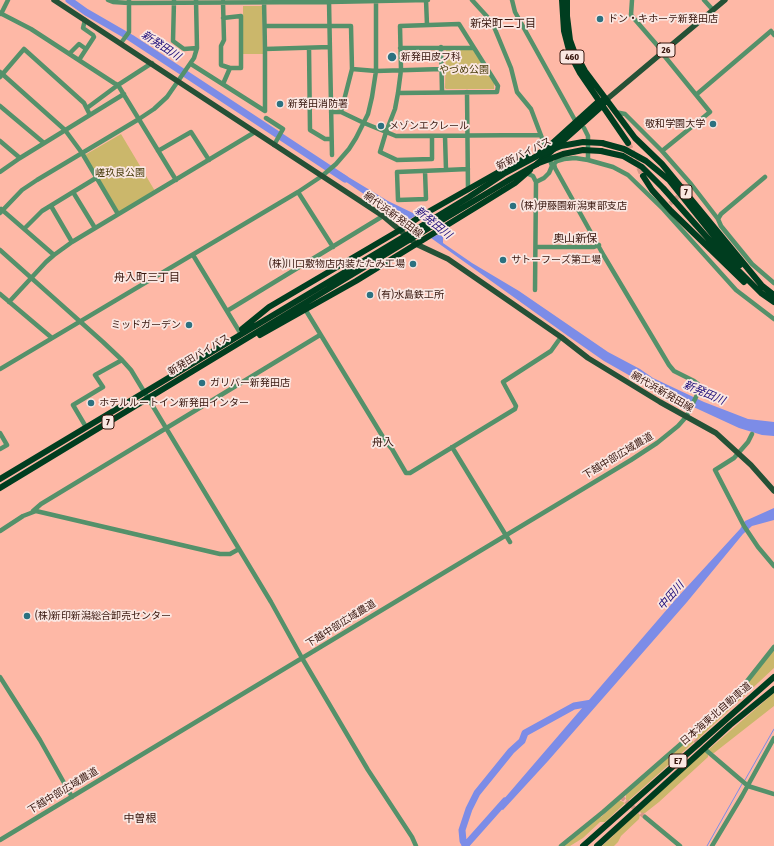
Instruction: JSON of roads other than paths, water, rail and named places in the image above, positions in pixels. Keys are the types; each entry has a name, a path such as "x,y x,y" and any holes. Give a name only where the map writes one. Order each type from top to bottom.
{"highway":[{"name":"460","path":"562,0 564,31 570,54 600,104"},
{"name":"460","path":"567,0 568,29 574,51 585,71 606,100"},
{"name":"7","path":"216,358 246,343 356,280 515,183 526,174 576,119 606,100 635,138 662,164 698,206 762,290"},
{"name":"7","path":"223,344 269,307 400,230 421,216 504,169 547,151 600,104"},
{"path":"600,104 628,143"},
{"name":"新新バイパス","path":"407,238 505,173 537,156 561,146 583,142 602,143 624,149 646,160 668,180 721,245 750,275 762,290"},
{"name":"新新バイパス","path":"407,238 539,163 563,154 583,150 601,151 623,156 642,167 663,188 721,253 773,299"},
{"name":"7","path":"643,176 652,190 676,216 744,282 762,290"},
{"name":"新発田バイパス","path":"0,488 223,344 407,238"},
{"name":"新発田バイパス","path":"0,479 86,427 216,358 343,275"},
{"path":"737,709 774,673"},
{"name":"日本海東北自動車道","path":"583,846 774,677"},
{"name":"日本海東北自動車道","path":"597,846 724,731 774,689"}],"main road":[{"name":"網代浜新発田線","path":"54,0 123,41 152,63 180,80 255,132 383,216 416,244 448,259 561,337 594,362 660,402 716,433 739,453 774,491"},
{"name":"26","path":"606,100 725,0"}],"street":[{"path":"8,0 0,14 31,29 118,85 176,180"},
{"path":"108,0 114,2 427,0 428,25"},
{"path":"0,369 298,192 328,172 349,149 364,123 372,97 376,70 376,0"},
{"path":"472,0 492,22 512,68 517,92 531,108 540,136 553,165 599,245 594,247 536,247"},
{"path":"512,0 516,12 560,94 576,119"},
{"path":"632,0 631,15 697,94 710,112 662,151"},
{"path":"704,0 713,10"},
{"path":"123,41 129,32 129,1"},
{"path":"174,1 173,41 184,49 196,48"},
{"path":"54,255 1,210 22,190 139,119 154,109 167,96 180,80 194,58 196,48 196,1"},
{"path":"189,66 223,84 265,111 264,1"},
{"path":"329,1 332,155"},
{"path":"223,2 223,18 224,40 221,46 221,65 230,68 241,68 241,16 223,18"},
{"path":"79,60 94,37 94,35 82,28 86,20"},
{"path":"398,93 497,92 498,86 459,24 400,26 401,70 398,93 395,109 380,152 397,160 432,159 432,136"},
{"path":"265,26 351,26 352,69 341,112"},
{"path":"697,94 771,31 774,35"},
{"path":"69,54 78,44 86,49"},
{"path":"265,49 330,47"},
{"path":"441,47 442,92"},
{"path":"309,48 310,130 325,139 331,139"},
{"path":"400,48 474,48"},
{"path":"90,115 84,103 24,49 1,74 65,130 82,153 118,214"},
{"path":"87,108 118,85 122,84 152,63"},
{"path":"223,84 230,68"},
{"path":"352,69 442,69"},
{"path":"467,92 468,190"},
{"path":"0,172 20,158 124,94"},
{"path":"0,106 44,143"},
{"path":"331,112 341,112 396,136 540,136"},
{"path":"616,112 625,114 662,151 718,219 721,226 752,264 774,283"},
{"path":"266,118 283,129 274,144"},
{"path":"584,128 588,136 588,160"},
{"path":"158,151 191,132 209,160"},
{"path":"9,302 54,255 72,242 255,132"},
{"path":"445,136 446,170"},
{"path":"0,141 20,158"},
{"path":"536,182 544,178 557,161 575,158 613,167 628,175 663,209 736,290 773,317"},
{"path":"425,171 426,199 398,200 397,172 468,169"},
{"path":"526,174 533,176 536,182 535,290"},
{"path":"718,219 721,214 765,177"},
{"path":"24,229 42,211 96,178"},
{"path":"74,192 95,228"},
{"path":"298,192 333,247"},
{"path":"51,206 72,242"},
{"path":"227,311 383,216"},
{"name":"下越中部広域農道","path":"0,840 657,443 678,426 690,410 699,390 698,384 674,371 669,365 599,245"},
{"path":"0,250 81,322 131,370 271,602 368,770 412,837 416,846"},
{"path":"193,255 240,331"},
{"path":"0,294 52,338"},
{"path":"305,309 406,473 410,473 515,409 516,406 503,382 551,352 561,337"},
{"path":"0,531 166,427 320,335"},
{"path":"86,427 73,405 103,387 95,375 122,360"},
{"path":"0,433 7,445 0,449"},
{"path":"752,434 748,442 734,458 715,470 744,526 758,548 774,566"},
{"path":"452,447 510,542"},
{"path":"33,511 41,511 220,554 230,554 239,549"},
{"path":"561,846 603,812 690,736 744,685 774,647"},
{"path":"0,677 40,740 72,797"},
{"path":"690,736 695,740"},
{"path":"712,846 748,786 774,738"},
{"path":"707,751 748,786 774,794"},
{"path":"645,817 680,846"}],"water":[{"path":"340,172 388,201 417,215 408,220 390,211 382,209 377,203 336,175"},
{"path":"439,234 443,237 443,243 472,263 519,291 608,352 640,369 653,378 704,402 748,419 774,422 774,436 762,435 739,428 648,386 604,361 431,238"},
{"path":"774,508 774,520 752,526 743,534 687,602 548,761 503,810 497,807 675,600 740,529 745,521"}],"waterway":[{"name":"新発田川","path":"69,0 86,12 131,38 345,179"},
{"name":"中田川","path":"466,846 463,841 462,830 469,809 477,793 511,751 522,741 525,733 574,706 592,703"},
{"path":"745,780 774,729"},
{"path":"707,846 742,784"},
{"name":"中田川","path":"465,846 505,801"}],"tunnel":[{"path":"628,143 643,176"},
{"path":"665,208 688,188"},
{"path":"695,740 701,746"},
{"path":"621,797 645,817"}],"place":[{"name":"ドン・キホーテ新発田店","path":"600,19"},
{"name":"新発田皮フ科","path":"392,57"},
{"name":"新発田消防署","path":"280,104"},
{"name":"敬和学園大学","path":"713,124"},
{"name":"メゾンエクレール","path":"381,126"},
{"name":"(株)伊藤園新潟東部支店","path":"513,206"},
{"name":"サトーフーズ第工場","path":"503,260"},
{"name":"(株)川口敷物店内装たたみ工場","path":"413,264"},
{"name":"(有)水島鉄工所","path":"370,295"},
{"name":"ミッドガーデン","path":"189,325"},
{"name":"ガリバー新発田店","path":"202,383"},
{"name":"ホテルルートイン新発田インター","path":"91,403"},
{"name":"(株)新印新潟総合卸売センター","path":"27,616"}],"district":[{"name":"新栄町二丁目","path":"503,24"},
{"name":"奥山新保","path":"575,239"},
{"name":"舟入町三丁目","path":"147,278"},
{"name":"舟入","path":"383,443"},
{"name":"中曽根","path":"140,819"}],"park label":[{"name":"やづめ公園","path":"464,70"},
{"name":"嵯玖良公園","path":"120,173"}]}
